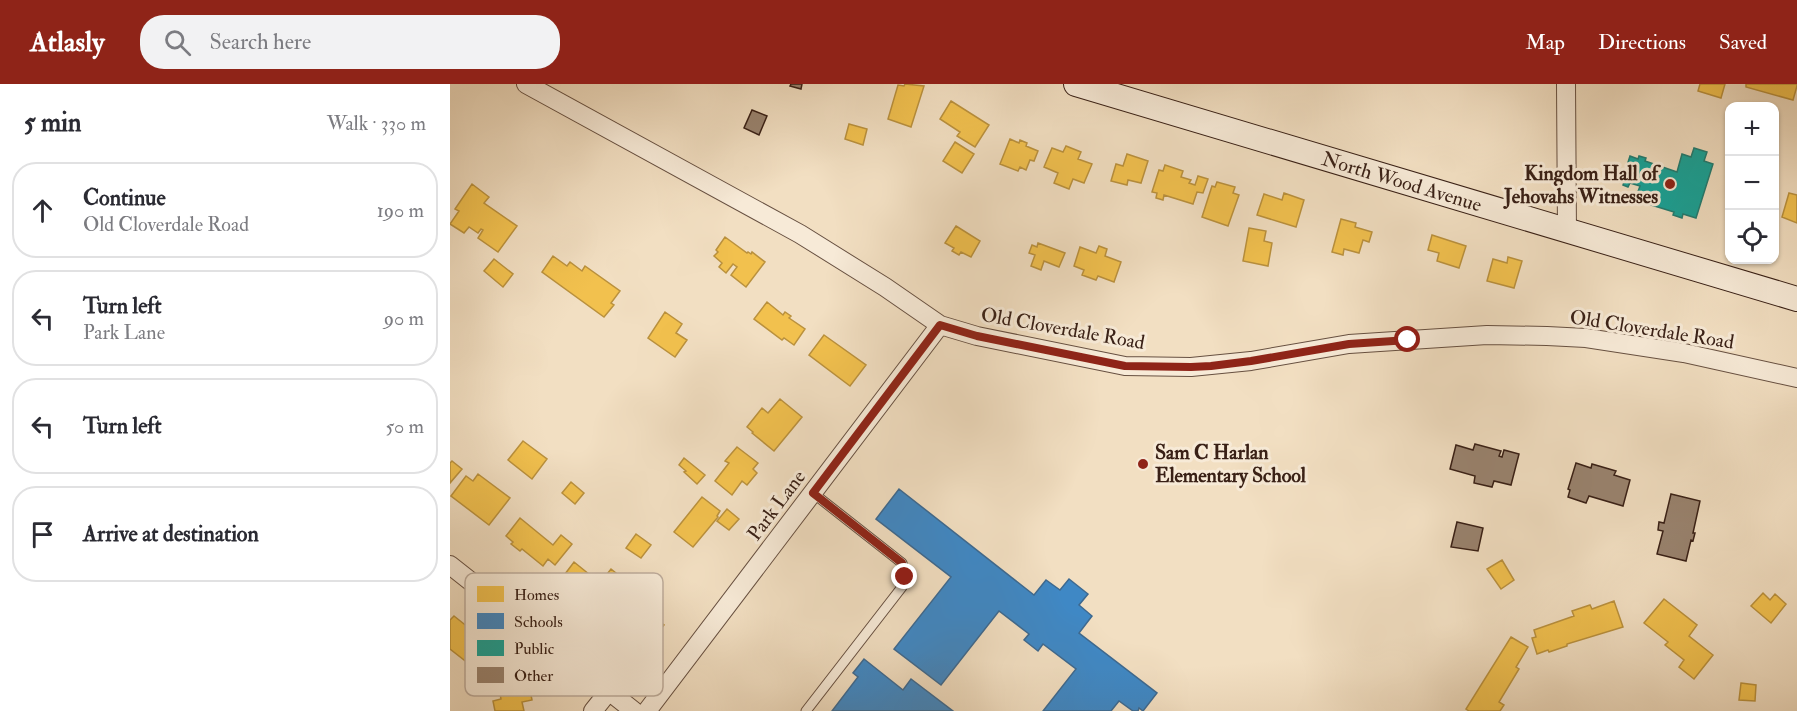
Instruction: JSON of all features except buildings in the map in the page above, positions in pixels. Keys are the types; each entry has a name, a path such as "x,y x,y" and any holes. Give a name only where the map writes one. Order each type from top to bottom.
{"main road":[{"name":"North Wood Avenue","path":"1076,84 1797,299"}],"street":[{"name":"Old Cloverdale Road","path":"526,84 800,234 885,287 940,325 977,336 1125,366 1191,367 1251,361 1349,344 1487,335 1547,336 1586,338 1684,353 1797,378"},
{"path":"1566,84 1567,232"},
{"name":"Park Lane","path":"663,690 940,325"},
{"path":"450,565 465,577"},
{"path":"593,711 605,696"},
{"path":"615,696 634,711"},
{"name":"Park Lane","path":"647,711 658,696"}],"lane":[{"path":"806,711 902,587 905,577 902,563 813,493"}],"place":[{"name":"Kingdom Hall of Jehovahs Witnesses","path":"1670,184"},
{"name":"Sam C Harlan Elementary School","path":"1143,464"}],"route":[{"path":"905,577 902,563 813,493 940,325 977,336 1125,366 1211,366 1349,344 1408,340"}]}
